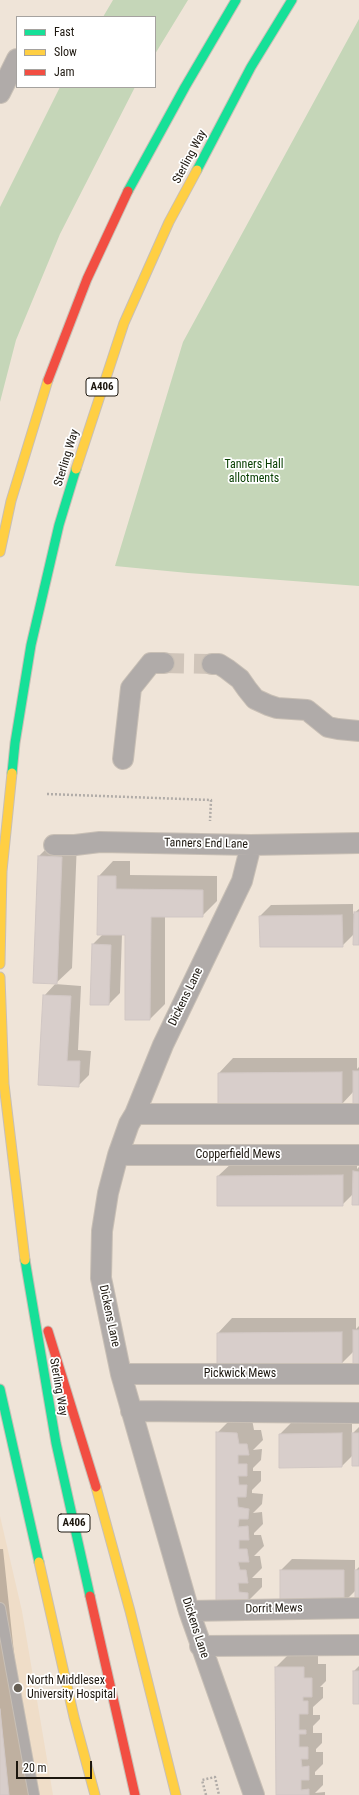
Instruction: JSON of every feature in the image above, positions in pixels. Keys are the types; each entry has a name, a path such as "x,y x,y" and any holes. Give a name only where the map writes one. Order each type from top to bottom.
{"highway":[{"path":"0,552 11,501 42,402 61,344 87,279 135,177 236,0"},
{"name":"Sterling Way","path":"0,964 2,871 7,808 15,743 31,645 59,525 89,425 124,323 162,236 251,67 292,0"},
{"name":"Sterling Way","path":"0,977 4,1084 23,1250 56,1443 134,1795"},
{"name":"A406","path":"23,1250 85,1448 132,1619 176,1795"},
{"path":"0,1389 74,1716 95,1795"},
{"path":"74,1716 79,1772"}],"street":[{"path":"0,93 16,61"},
{"path":"123,759 131,688 151,663 164,663"},
{"path":"212,664 219,664 227,669 240,679 255,699 268,705 277,708 307,710 328,726 338,729 359,731"},
{"name":"Tanners End Lane","path":"54,845 75,845 100,842 251,845 359,843"},
{"name":"Dickens Lane","path":"251,845 242,881 163,1045 135,1114 129,1124 118,1155 108,1193 104,1216 100,1278 121,1374 188,1612 254,1795"},
{"path":"135,1114 359,1114"},
{"name":"Copperfield Mews","path":"118,1155 359,1155"},
{"name":"Pickwick Mews","path":"121,1374 359,1374"},
{"path":"131,1411 359,1413"},
{"name":"Dorrit Mews","path":"188,1612 359,1608"},
{"path":"200,1646 359,1645"}],"lane":[{"path":"0,1608 34,1795"}],"path":[{"path":"47,794 211,800 210,816"},
{"path":"206,1795 202,1780 215,1777 219,1795"}],"shaded area":[{"name":"North Middlesex University Hospital","path":"0,1516 22,1611 53,1795 0,1795"}],"green space":[{"path":"113,0 188,0 156,52 156,16 104,16"},
{"name":"Tanners Hall allotments","path":"359,19 359,586 115,566 183,342"},
{"path":"60,88 134,88 60,234 16,340 0,402 0,207"}],"building":[{"path":"38,856 62,857 57,984 33,983"},
{"path":"98,876 116,876 116,889 203,890 203,917 151,917 150,1020 125,1020 125,935 97,935"},
{"path":"354,912 359,912 359,945 353,945"},
{"path":"342,915 343,947 260,947 259,916"},
{"path":"92,944 111,945 109,1005 90,1005"},
{"path":"43,995 71,996 67,1061 80,1061 79,1087 38,1085"},
{"path":"353,1071 359,1071 359,1105 353,1105"},
{"path":"342,1072 342,1105 218,1105 218,1073"},
{"path":"353,1171 359,1172 359,1205 352,1205"},
{"path":"343,1175 343,1206 217,1206 217,1176"},
{"path":"353,1330 359,1330 359,1364 353,1364"},
{"path":"342,1332 342,1365 217,1366 217,1333"},
{"path":"216,1432 237,1433 239,1444 247,1444 249,1455 238,1455 238,1464 247,1464 247,1476 238,1476 239,1485 247,1485 246,1497 237,1497 238,1507 249,1509 248,1519 239,1519 238,1527 248,1526 249,1540 239,1540 239,1549 247,1549 249,1562 238,1562 240,1570 246,1570 248,1583 238,1583 239,1592 248,1593 248,1602 216,1603"},
{"path":"342,1433 342,1467 279,1468 279,1434"},
{"path":"352,1433 359,1433 359,1466 352,1466"},
{"path":"280,1570 344,1570 344,1604 280,1603"},
{"path":"355,1570 359,1570 359,1603 355,1603"},
{"path":"275,1667 304,1667 304,1678 312,1678 312,1697 303,1697 303,1701 308,1701 308,1714 299,1714 299,1730 306,1730 306,1734 299,1734 299,1747 308,1747 308,1759 301,1759 302,1767 309,1766 309,1780 301,1780 301,1790 309,1789 309,1795 276,1795"},
{"path":"353,1671 359,1671 359,1704 353,1704"},
{"path":"0,1709 9,1795 0,1795"}],"tunnel":[{"path":"164,663 212,664"}],"traffic: fast":[{"path":"128,191 185,87 236,0"},
{"path":"197,170 251,67 292,0"},
{"path":"12,773 15,743 31,645 59,525 76,469"},
{"path":"25,1260 56,1443 90,1596"},
{"path":"0,1389 39,1562"}],"traffic: slow":[{"path":"76,469 124,323 169,222 197,170"},
{"path":"0,552 11,501 48,380"},
{"path":"0,964 2,871 12,773"},
{"path":"0,977 4,1084 25,1260"},
{"path":"96,1487 130,1611 176,1795"},
{"path":"39,1562 74,1717 95,1795"}],"traffic: jam":[{"path":"48,380 87,279 128,191"},
{"path":"48,1331 96,1487"},
{"path":"90,1596 135,1795"}],"place":[{"name":"North Middlesex University Hospital","path":"18,1688"}]}
